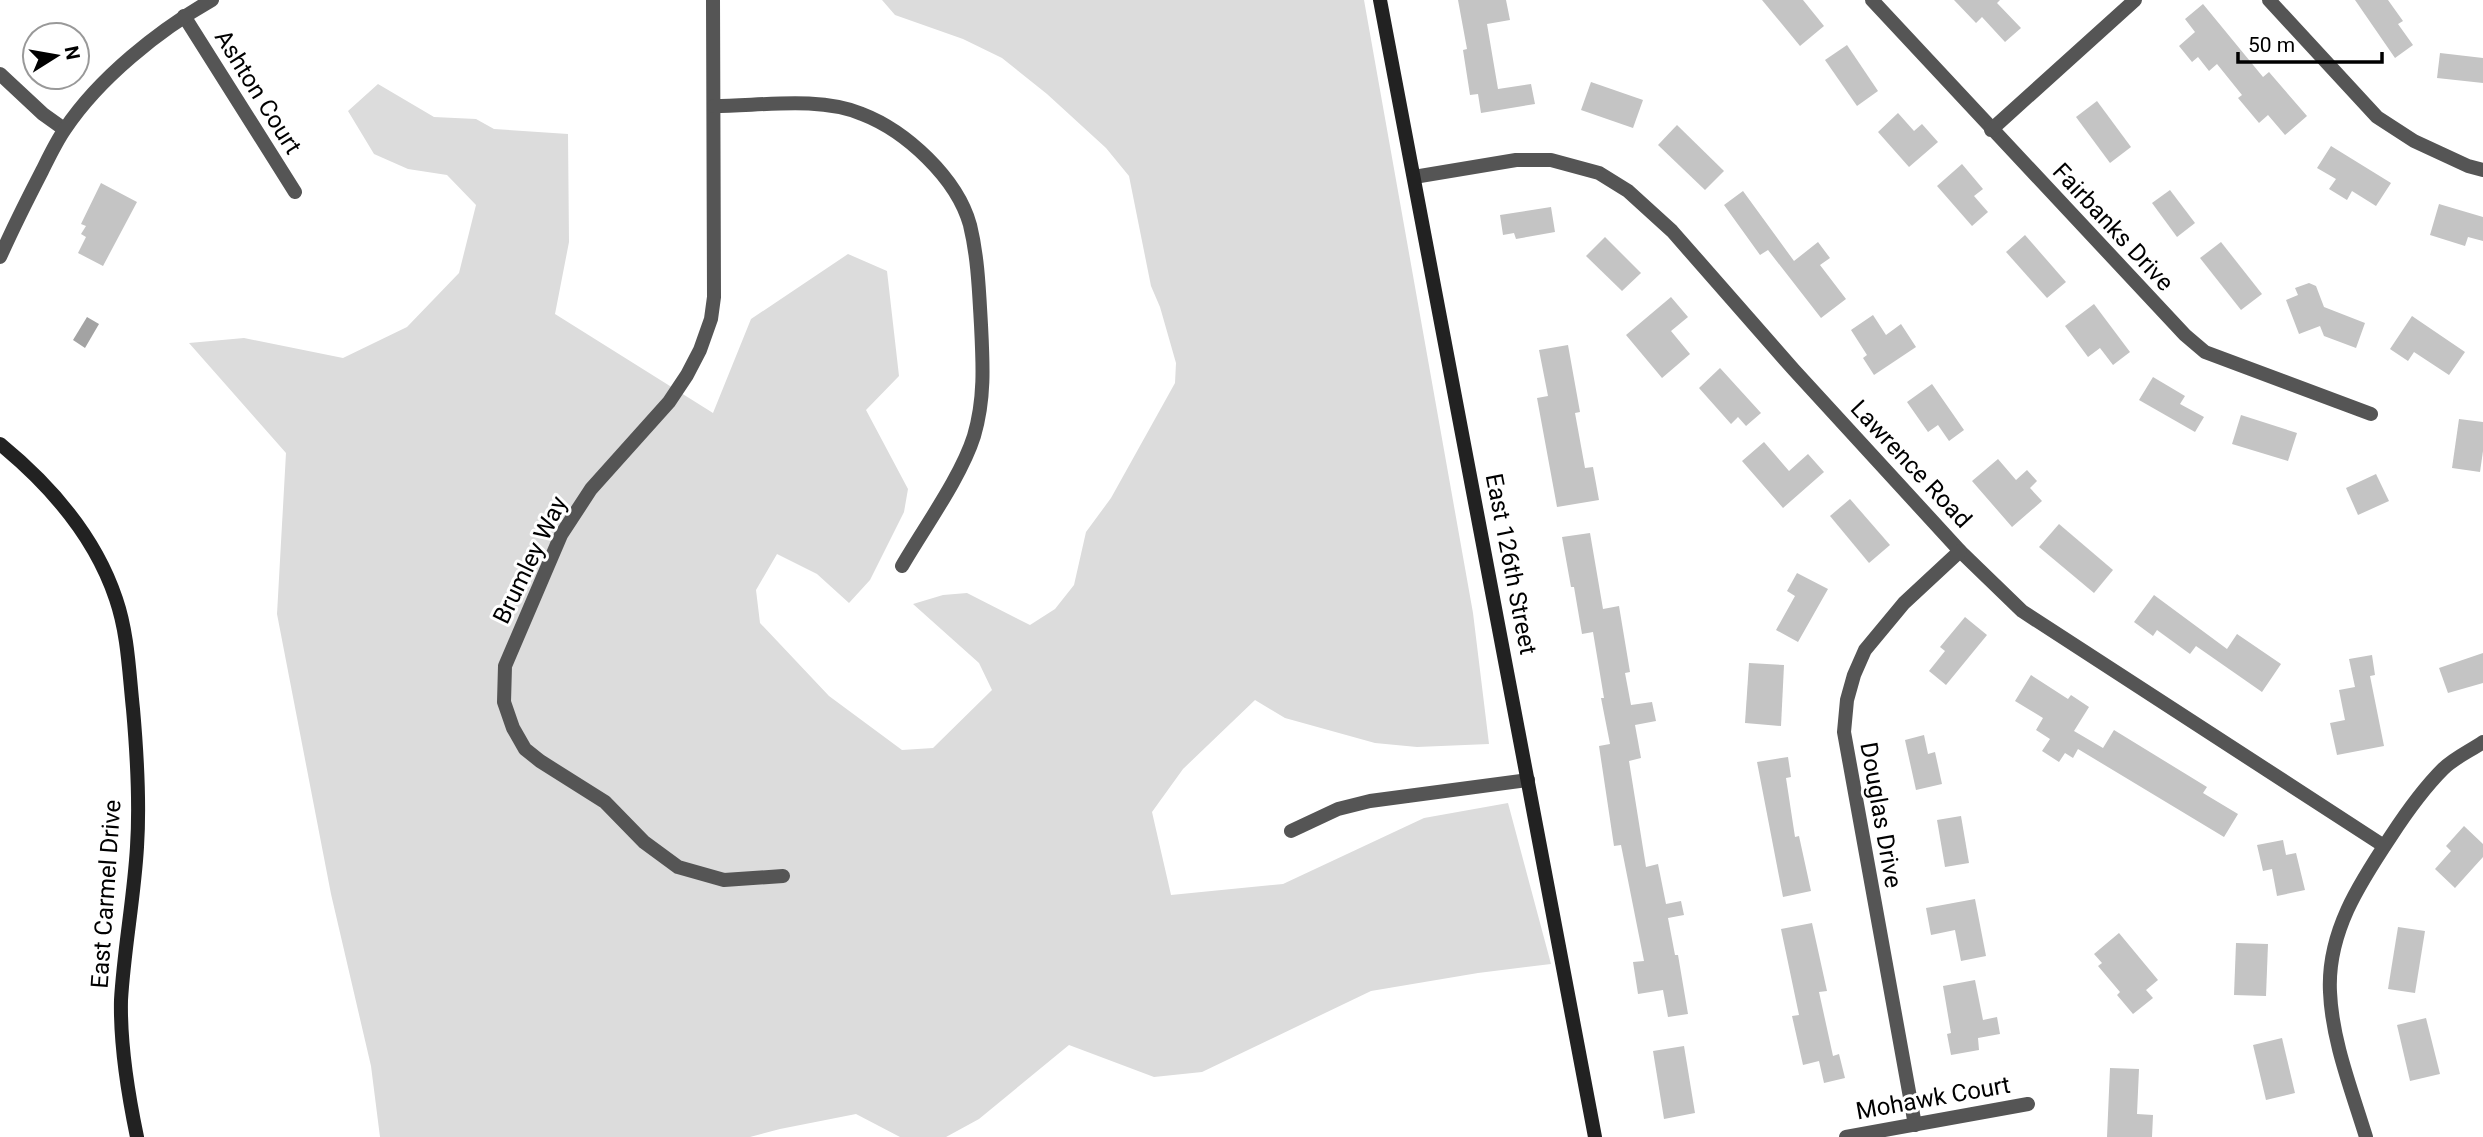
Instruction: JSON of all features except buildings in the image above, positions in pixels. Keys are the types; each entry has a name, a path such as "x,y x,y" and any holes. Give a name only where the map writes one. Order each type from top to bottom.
{"street":[{"path":"0,257 64,129 91,97 137,52 184,16 212,0"},
{"name":"Brumley Way","path":"713,0 714,297 711,319 700,350 669,402 591,489 562,535 505,666 504,702 513,728 525,749 605,802 644,842 678,867 724,880 783,876"},
{"name":"East 126th Street","path":"1380,0 1595,1137"},
{"name":"Fairbanks Drive","path":"1872,0 1991,130 2185,335 2205,352 2371,414"},
{"path":"1991,130 2135,0"},
{"path":"2269,0 2377,117 2414,141 2468,166 2483,170"},
{"name":"Ashton Court","path":"184,16 295,191"},
{"path":"0,74 43,114 64,129"},
{"path":"714,106 825,104 862,114 910,142 947,180 969,222 978,264 984,385 979,414 973,438 961,464 902,566"},
{"name":"Lawrence Road","path":"1414,177 1516,160 1551,160 1599,173 1628,191 1672,231 1794,370 1960,551 2022,611 2384,846"},
{"name":"East Carmel Drive","path":"0,444 29,468 60,500 94,550 116,599 126,643 136,745 137,845 121,1002 130,1104 137,1137"},
{"name":"Douglas Drive","path":"1914,1125 1855,806 1844,732 1847,700 1865,650 1904,603 1960,551"},
{"path":"2366,1137 2334,1029 2330,992 2332,960 2341,923 2357,887 2411,805 2444,767 2483,743"},
{"path":"1291,831 1338,809 1370,801 1528,780"},
{"name":"Mohawk Court","path":"1846,1137 2028,1104"}],"shaded area":[{"path":"882,0 1364,0 1473,613 1489,744 1417,747 1375,743 1285,718 1255,700 1183,769 1152,812 1171,895 1283,884 1424,818 1508,803 1551,964 1371,991 1202,1072 1154,1077 1069,1045 979,1119 946,1137 900,1137 856,1114 750,1137 380,1137 371,1066 331,894 277,614 286,453 189,343 244,338 343,358 407,327 459,273 476,205 447,175 408,169 374,154 348,111 378,84 434,117 476,119 494,129 568,134 569,242 555,314 713,413 751,319 848,254 887,271 899,376 866,410 908,489 904,512 870,580 849,603 817,574 777,554 756,590 760,623 829,696 902,750 933,748 992,690 979,663 913,604 943,595 967,593 1030,625 1055,609 1074,585 1086,532 1111,498 1175,383 1176,363 1151,286 1129,176 1106,148 1047,94 1002,58 963,39 895,15"},
{"path":"87,317 99,324 85,348 73,340"}]}
